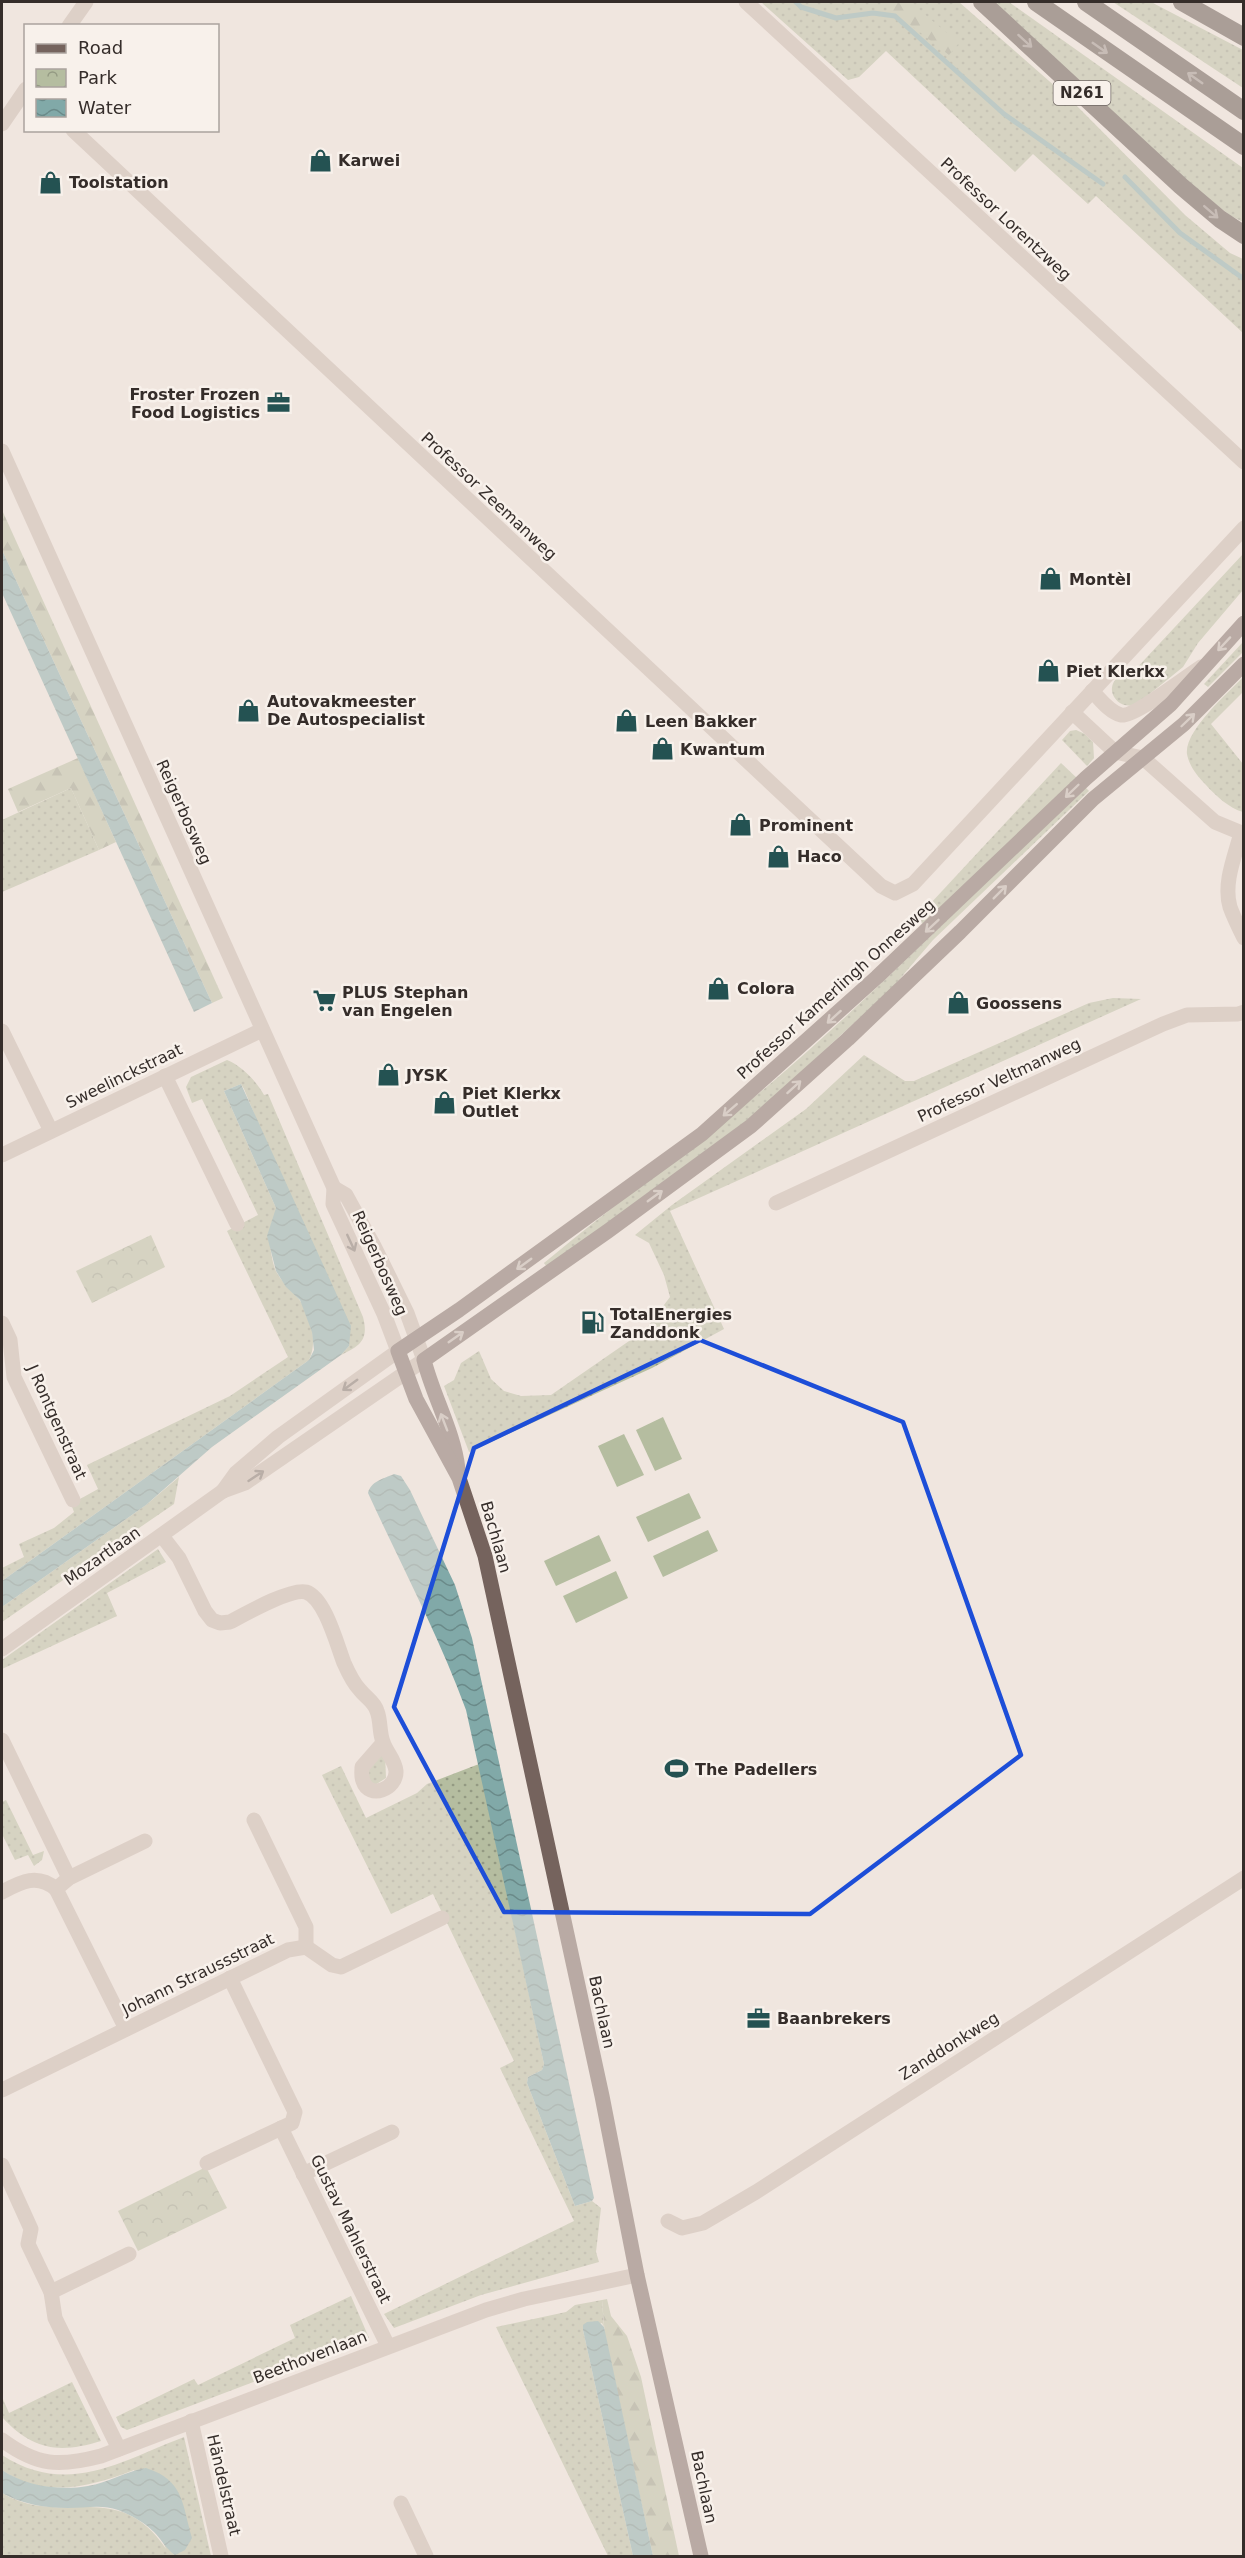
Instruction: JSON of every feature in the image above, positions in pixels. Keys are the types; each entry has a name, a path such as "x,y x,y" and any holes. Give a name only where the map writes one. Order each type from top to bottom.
{"highway":[{"name":"N261","path":"982,2 1181,186 1220,219 1244,235"},
{"name":"N261","path":"1036,2 1244,146"},
{"path":"1086,2 1244,111"},
{"path":"1182,2 1244,37"}],"main road":[{"name":"Professor Kamerlingh Onnesweg","path":"398,1351 702,1134 878,977 1115,752 1171,704 1244,623"},
{"path":"424,1360 751,1126 848,1039 960,932 1093,799 1184,724 1244,664"},
{"name":"Bachlaan","path":"398,1351 420,1407 459,1478 485,1556 597,2072 637,2275 701,2556"},
{"name":"Bachlaan","path":"424,1360 431,1388 457,1456 459,1478"}],"street":[{"path":"70,24 86,2"},
{"name":"Professor Lorentzweg","path":"746,2 1244,462"},
{"path":"2,124 24,92"},
{"name":"Professor Zeemanweg","path":"75,132 881,886 895,893 913,884 1072,712"},
{"name":"Reigerbosweg","path":"2,451 333,1188 333,1203 384,1314 398,1351"},
{"path":"1244,528 1072,712 1115,752 1143,758 1215,822 1242,834 1230,875 1228,894 1230,907 1244,938"},
{"path":"1092,691 1111,710 1128,715 1144,707 1162,692 1204,665"},
{"path":"1139,731 1143,758"},
{"name":"Professor Veltmanweg","path":"776,1203 1163,1024 1187,1015 1244,1012"},
{"path":"2,1030 51,1131"},
{"name":"Sweelinckstraat","path":"2,1155 262,1030"},
{"path":"165,1076 237,1224"},
{"name":"Reigerbosweg","path":"333,1188 346,1195 407,1313 424,1360"},
{"name":"J Rontgenstraat","path":"2,1323 10,1340 14,1377 73,1500"},
{"name":"Mozartlaan","path":"223,1491 236,1473 278,1437 398,1351"},
{"name":"Mozartlaan","path":"2,1650 223,1491 245,1483 424,1360"},
{"path":"162,1536 179,1558 205,1611 212,1620 220,1623 230,1622 290,1594 304,1591 315,1597 322,1607 350,1676 359,1690 373,1702 378,1712 383,1743"},
{"path":"2,1740 69,1878"},
{"path":"254,1820 306,1927 306,1947 332,1965 341,1966 442,1918"},
{"path":"56,1889 69,1878 145,1841"},
{"name":"Zanddonkweg","path":"668,2222 682,2228 703,2223 756,2192 1244,1878"},
{"path":"2,1892 22,1882 35,1879 46,1881 56,1889 126,2030"},
{"name":"Johann Straussstraat","path":"2,2090 288,1950 306,1947"},
{"name":"Gustav Mahlerstraat","path":"230,1978 295,2112 287,2125 303,2174 388,2346"},
{"path":"207,2163 287,2125"},
{"path":"303,2174 392,2132"},
{"path":"2,2165 32,2229 28,2244 51,2292 55,2318 119,2449"},
{"path":"51,2292 129,2254"},
{"name":"Beethovenlaan","path":"2,2439 26,2455 53,2463 73,2464 119,2449 486,2310 524,2299 637,2275"},
{"name":"Händelstraat","path":"191,2421 221,2556"},
{"path":"401,2503 426,2556"}],"highlighted area":[{"path":"700,1340 903,1422 1021,1755 810,1914 504,1912 394,1707 474,1448"}],"green space":[{"path":"761,2 959,2 1073,102 1185,215 1230,253 1243,259 1243,333 1096,196 1088,204 1033,154 1015,172 886,51 859,77 848,80"},
{"path":"881,2 910,2 959,43 949,55"},
{"path":"990,2 1009,2 1243,168 1243,222 1231,216 1166,166"},
{"path":"1113,2 1151,2 1243,50 1243,88"},
{"path":"2,510 223,998 212,1003 2,550"},
{"path":"1243,554 1243,590 1198,643 1183,667 1136,705 1120,703 1112,692 1112,686 1116,680 1122,675 1133,672"},
{"path":"1243,642 1243,652 1208,687 1204,684"},
{"path":"1243,677 1243,692 1211,724 1243,764 1243,812 1228,805 1210,789 1194,771 1187,754 1192,735 1199,724"},
{"path":"1076,730 1085,734 1093,742 1094,758 1087,766 1062,740 1070,731"},
{"path":"78,758 116,842 99,850 71,788 18,812 8,789"},
{"path":"1061,763 1079,780 925,926 917,918"},
{"path":"1085,787 1089,791 933,940 892,988 754,1115 547,1267 544,1263 711,1132 809,1050"},
{"path":"71,788 99,850 2,892 2,820"},
{"path":"1113,998 1141,999 670,1211 724,1329 652,1368 469,1452 444,1386 454,1380 461,1363 479,1351 491,1379 504,1391 521,1396 551,1395 645,1330 670,1297 664,1275 649,1243 635,1235 672,1205 806,1109 864,1055 905,1081 914,1081 1089,1003"},
{"path":"227,1060 248,1074 264,1095 268,1094 363,1317 364,1337 358,1345 341,1355 349,1346 244,1089 241,1084 224,1091 276,1208 270,1231 272,1259 277,1273 303,1305 310,1320 313,1345 309,1360 2,1581 2,1568 24,1557 19,1544 54,1528 74,1512 71,1504 98,1489 87,1465 230,1396 288,1357 227,1231 258,1215 202,1099 192,1103 186,1087 191,1077"},
{"path":"151,1235 165,1267 92,1303 76,1271"},
{"path":"663,1417 682,1459 655,1471 636,1430"},
{"path":"624,1434 644,1475 617,1487 598,1446"},
{"path":"179,1477 174,1504 2,1622 2,1607 146,1505"},
{"path":"689,1493 701,1518 648,1542 636,1517"},
{"path":"708,1530 718,1551 663,1577 653,1556"},
{"path":"599,1535 611,1561 556,1586 544,1561"},
{"path":"158,1549 166,1562 107,1593 117,1616 2,1669 2,1660"},
{"path":"616,1571 628,1598 576,1623 563,1596"},
{"path":"381,1752 385,1754 386,1778 375,1785 370,1783 366,1770"},
{"path":"479,1764 544,2064 542,2070 528,2077 527,2083 575,2206 592,2201 601,2208 596,2252 599,2262 481,2295 394,2328 384,2314 574,2221 500,2068 514,2061 433,1894 391,1914 322,1775 341,1766 366,1818 417,1793 427,1784"},
{"path":"6,1800 33,1855 44,1851 42,1860 34,1866 28,1855 15,1860 2,1834 2,1802"},
{"path":"206,2167 227,2208 138,2251 118,2211"},
{"path":"351,2296 369,2338 127,2430 121,2427 116,2417 194,2379 198,2385 295,2338 290,2325"},
{"path":"607,2299 611,2316 627,2336 641,2377 679,2556 653,2556 605,2336 602,2300"},
{"path":"602,2300 604,2327 602,2323 583,2330 633,2556 608,2556 496,2327 566,2312 575,2305"},
{"path":"72,2382 101,2441 72,2447 47,2446 35,2443 24,2436 2,2417 2,2397 9,2413"},
{"path":"184,2437 211,2556 2,2556 2,2493 24,2503 46,2507 88,2507 108,2509 128,2515 147,2527 166,2549 134,2470 84,2485 50,2487 34,2485 2,2470 2,2455 26,2467 49,2473 71,2474 115,2465"}],"water":[{"path":"2,550 212,1003 194,1012 2,593"},
{"path":"241,1084 351,1326 349,1346 341,1355 212,1447 146,1505 2,1607 2,1581 309,1360 314,1350 312,1332 300,1300 286,1287 276,1271 267,1236 276,1208 224,1091"},
{"path":"394,1474 401,1476 410,1490 455,1585 472,1638 594,2198 592,2201 575,2206 527,2083 528,2077 542,2070 544,2064 466,1710 432,1628 368,1493 375,1483"},
{"path":"598,2321 604,2327 653,2556 633,2556 583,2330 583,2325 587,2322"},
{"path":"146,2468 168,2479 175,2486 183,2504 192,2538 185,2550 175,2555 146,2525 118,2510 100,2507 42,2506 25,2503 2,2493 2,2470 21,2480 43,2486 66,2488 95,2484"}],"waterway":[{"path":"796,2 801,7 836,18 873,13 895,16 1004,114 1103,184"},
{"path":"1125,177 1180,233 1244,279"}],"place":[{"name":"Karwei","path":"320,160"},
{"name":"Toolstation","path":"51,182"},
{"name":"Froster Frozen Food Logistics","path":"278,403"},
{"name":"Montèl","path":"1051,579"},
{"name":"Piet Klerkx","path":"1048,671"},
{"name":"Autovakmeester De Autospecialist","path":"249,710"},
{"name":"Leen Bakker","path":"627,721"},
{"name":"Kwantum","path":"662,749"},
{"name":"Prominent","path":"741,825"},
{"name":"Haco","path":"779,856"},
{"name":"Colora","path":"719,988"},
{"name":"PLUS Stephan van Engelen","path":"324,1001"},
{"name":"Goossens","path":"958,1003"},
{"name":"JYSK","path":"388,1075"},
{"name":"Piet Klerkx Outlet","path":"444,1102"},
{"name":"TotalEnergies Zanddonk","path":"592,1323"},
{"name":"The Padellers","path":"677,1769"},
{"name":"Baanbrekers","path":"759,2018"}]}
